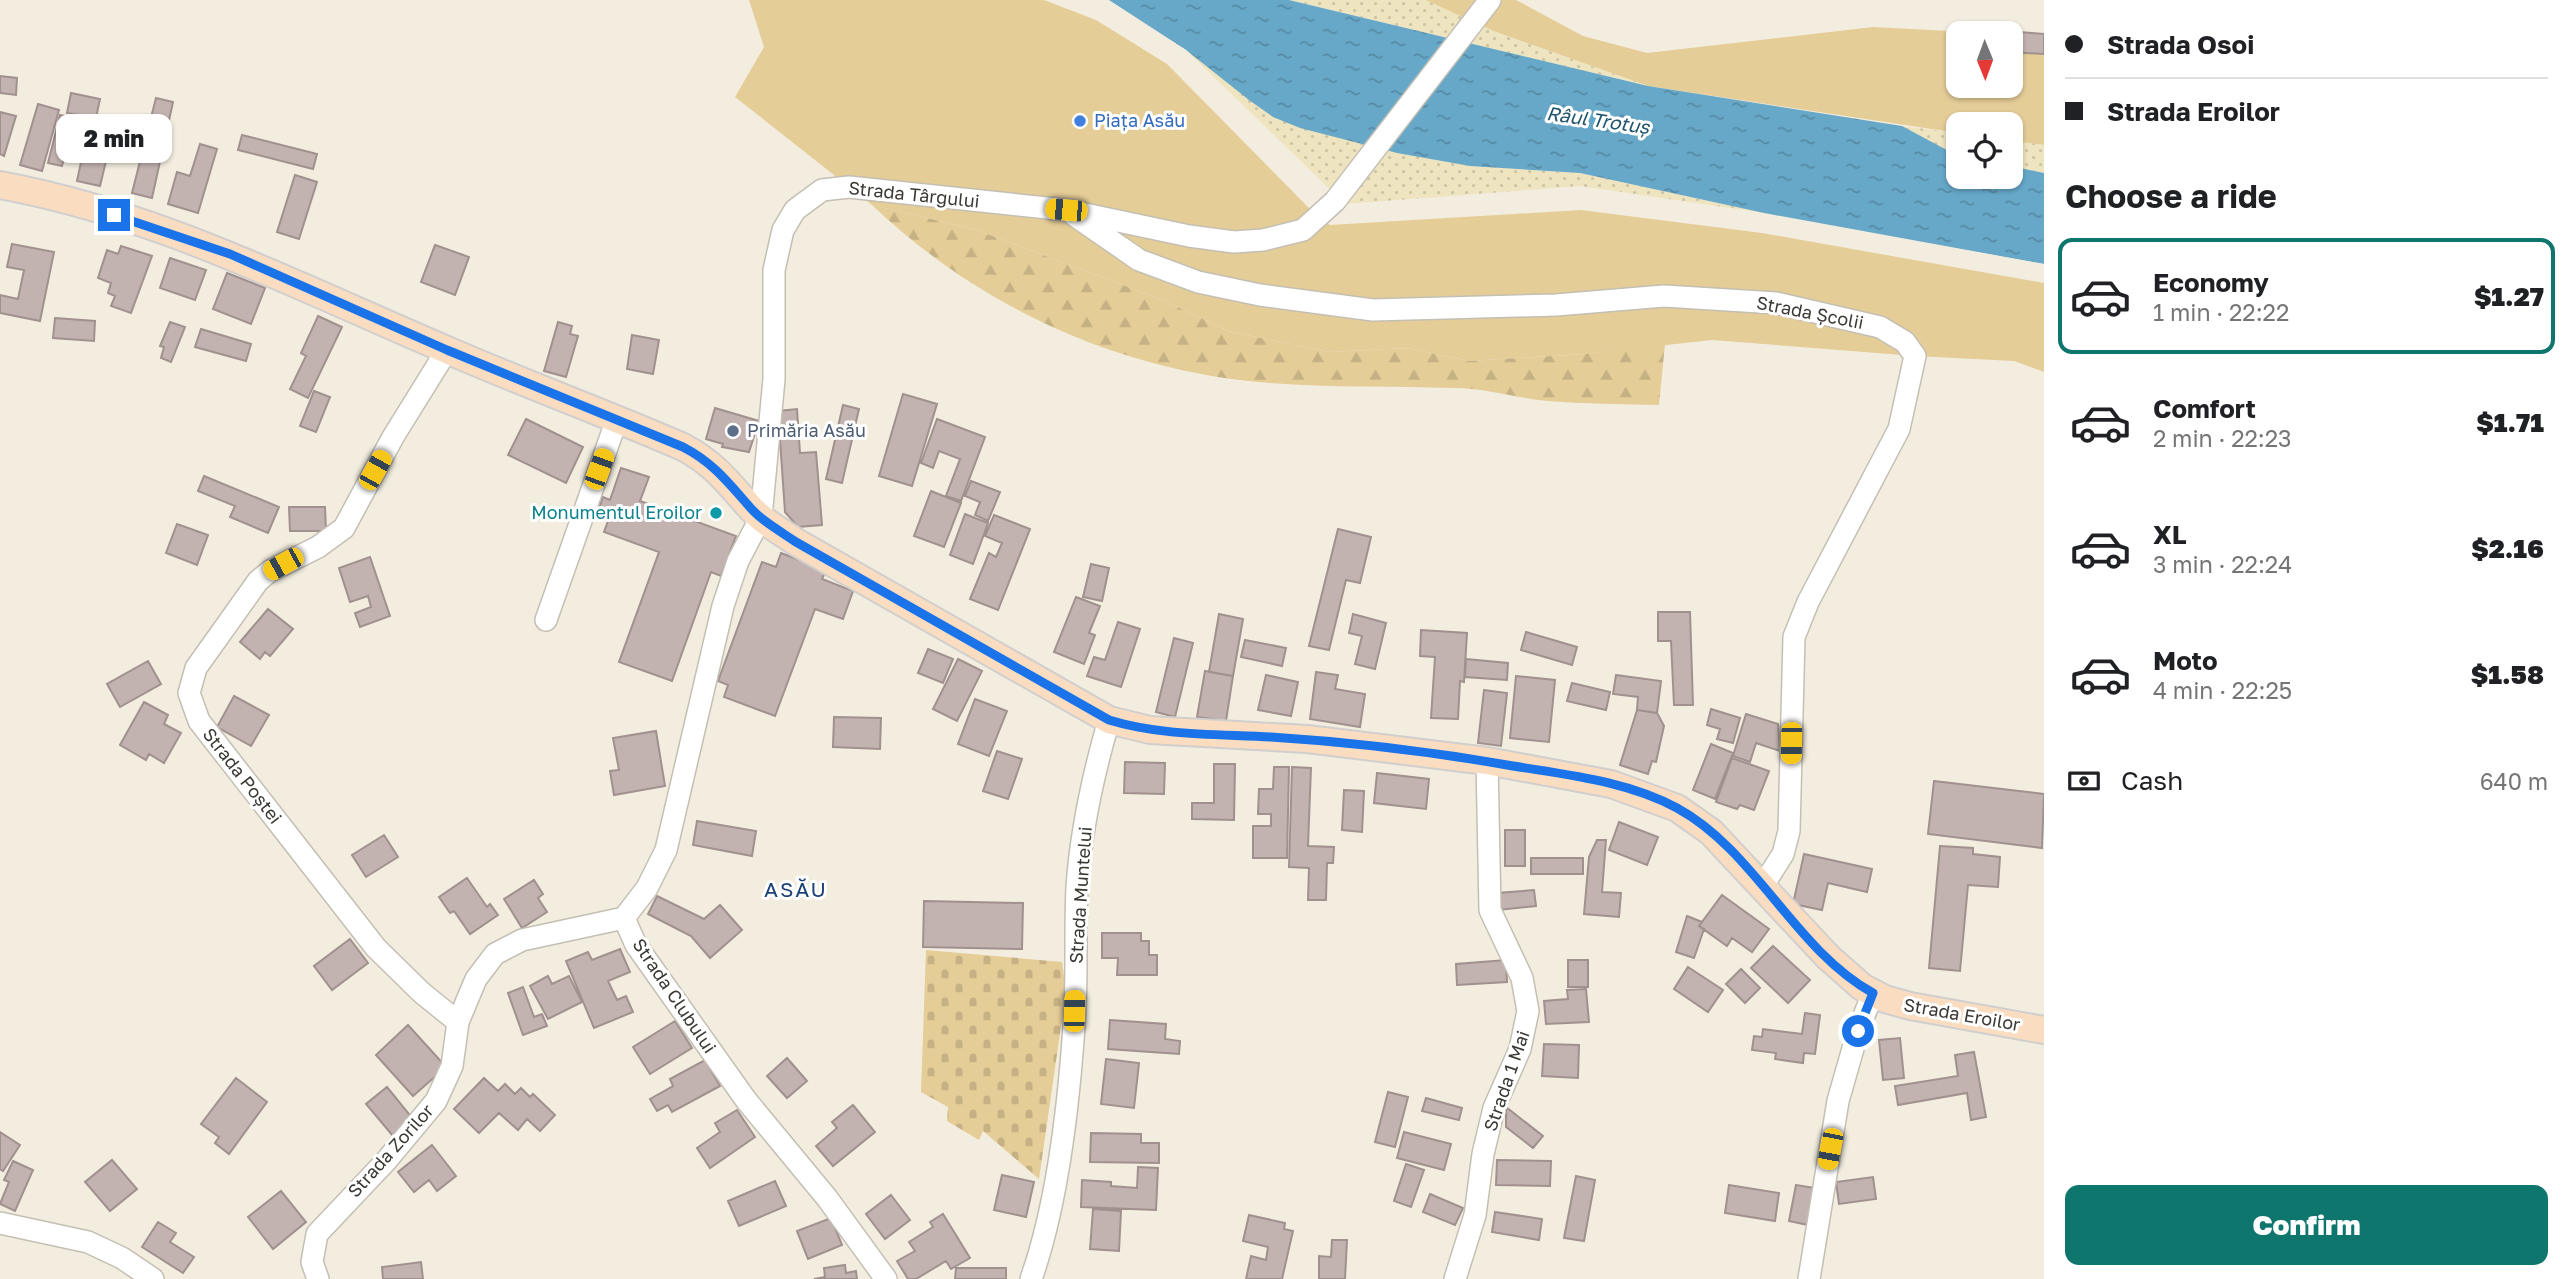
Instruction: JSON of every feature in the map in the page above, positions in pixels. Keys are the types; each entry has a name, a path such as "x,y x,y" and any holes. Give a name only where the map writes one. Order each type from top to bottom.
{"main road":[{"name":"Strada Eroilor","path":"0,184 189,239 285,277 447,350 617,419 706,459 761,517 796,542 1109,720 1150,730 1331,741 1487,761 1611,783 1677,808 1711,832 1828,957 1873,993 1910,1006 2044,1030"}],"street":[{"name":"Strada Târgului","path":"761,517 774,379 774,271 783,230 795,210 822,190 849,187 1066,210 1189,236 1234,242 1264,240 1303,230 1335,201 1486,4"},
{"name":"Strada Școlii","path":"1066,210 1139,260 1198,282 1260,295 1373,310 1556,305 1664,296 1776,303 1880,327 1905,342 1915,356 1899,429 1808,601 1794,637 1789,831 1783,853 1762,887"},
{"name":"Strada Poștei","path":"447,350 399,427 344,528 318,547 270,571 258,581 196,668 189,693 199,721 354,922 399,972 458,1022"},
{"path":"546,620 617,419"},
{"name":"Strada Clubului","path":"761,517 738,561 723,607 666,850 647,888 624,918 636,945 746,1100 835,1207 886,1279"},
{"name":"Strada Muntelui","path":"1031,1279 1045,1233 1066,1102 1074,1011 1077,887 1093,775 1109,720"},
{"name":"Strada 1 Mai","path":"1455,1279 1475,1215 1483,1154 1494,1108 1520,1049 1528,1011 1522,978 1490,910 1487,761"},
{"name":"Strada Zorilor","path":"314,1277 313,1247 322,1226 386,1161 436,1101 452,1066 458,1022 485,964 506,946 540,935 624,918"},
{"path":"1809,1279 1839,1101 1858,1031 1873,993"},
{"path":"0,1223 88,1242 122,1258 153,1279"}],"green space":[{"path":"749,0 1044,0 1096,20 1167,64 1308,207 1330,225 1581,210 1762,233 2044,283 2044,372 2014,361 1712,340 1584,354 1469,361 1408,348 1329,352 1228,331 1163,300 974,229 872,205 735,97 764,47"},
{"path":"1425,0 1516,0 1583,36 1647,53 1873,27 1946,31 1946,98 2023,98 2023,35 2044,36 2044,145 2023,142 2023,112 1946,112 1946,131 1648,86 1493,31"},
{"path":"872,205 974,229 1163,300 1228,331 1329,352 1408,348 1469,361 1584,354 1665,344 1659,405 1548,401 1466,388 1258,382 1151,362 1050,326 1002,301 956,273 913,241"},
{"path":"926,950 1062,962 1066,992 1039,1179 983,1131 979,1140 947,1121 948,1107 921,1092"}],"sand":[{"path":"1289,0 1425,0 1493,31 1648,86"},
{"path":"1186,50 1273,117 1470,166 1580,173 1764,213 1580,186 1345,204"},
{"path":"1902,126 1946,132 1946,150"},
{"path":"2023,142 2044,145 2044,173 2023,169"}],"water":[{"name":"Râul Trotuș","path":"1109,0 1289,0 1648,86 1902,126 1946,150 1946,189 2023,189 2023,169 2044,173 2044,264 1764,213 1580,173 1470,166 1397,153 1300,128 1273,117 1186,50"}],"pier":[{"path":"1106,0 1186,50 1202,67 1107,3"},
{"path":"1715,206 2044,264 2044,268 1763,217"}],"building":[{"path":"2023,32 2044,34 2044,54 2023,53"},
{"path":"0,76 17,78 16,95 0,93"},
{"path":"71,93 100,99 96,118 67,113"},
{"path":"156,98 173,102 152,198 132,193"},
{"path":"38,104 59,110 42,171 20,165"},
{"path":"0,112 16,116 4,156 0,154"},
{"path":"60,115 74,118 62,166 48,163"},
{"path":"85,121 114,128 100,186 77,181 84,148 79,147"},
{"path":"242,135 317,154 313,169 238,150"},
{"path":"200,144 217,149 198,213 168,204 177,172 190,176"},
{"path":"295,175 317,182 299,239 277,232"},
{"path":"12,244 54,252 40,321 0,313 0,295 18,299 24,270 7,267"},
{"path":"435,245 469,257 455,295 421,282"},
{"path":"121,246 152,256 131,313 111,306 115,296 108,293 111,283 98,278 107,250 118,254"},
{"path":"170,258 206,270 195,300 160,288"},
{"path":"227,273 265,288 251,324 213,309"},
{"path":"318,316 342,327 308,398 290,389 306,356 301,353"},
{"path":"55,318 95,321 94,341 53,338"},
{"path":"170,322 185,327 171,362 161,358 164,347 160,346"},
{"path":"558,322 572,326 570,334 578,336 566,377 544,371"},
{"path":"201,329 251,344 246,361 195,347"},
{"path":"632,335 659,340 653,374 627,369"},
{"path":"314,391 330,397 316,432 300,426"},
{"path":"903,394 937,404 912,486 879,476"},
{"path":"843,405 859,409 842,483 826,479"},
{"path":"715,408 759,421 749,452 722,447 723,444 706,439"},
{"path":"797,409 800,453 816,452 822,525 798,527 785,512 778,411"},
{"path":"526,419 583,447 566,483 508,455"},
{"path":"937,419 985,437 961,501 946,496 960,459 939,451 933,468 921,463"},
{"path":"621,468 649,477 640,501 736,536 721,576 711,572 672,681 619,662 659,552 604,532 608,521 596,517 603,497 610,500"},
{"path":"204,476 279,507 268,533 230,517 235,506 198,491"},
{"path":"971,481 1000,492 988,521 975,515 980,502 965,496"},
{"path":"931,491 961,503 944,547 914,536"},
{"path":"289,507 325,507 326,531 290,531"},
{"path":"965,514 988,523 973,564 950,555"},
{"path":"994,515 1030,529 998,610 970,599 989,553 996,557 1002,543 985,536"},
{"path":"177,524 208,535 197,565 166,553"},
{"path":"1338,529 1371,537 1360,583 1346,580 1329,650 1309,646"},
{"path":"781,553 826,570 822,579 853,591 843,619 815,609 775,716 724,697 728,685 718,681 762,562 776,567"},
{"path":"370,557 390,616 360,627 355,613 371,607 368,596 350,602 339,568"},
{"path":"1091,564 1109,568 1102,601 1083,597"},
{"path":"1076,597 1100,606 1089,633 1095,635 1084,664 1054,652"},
{"path":"268,609 293,629 270,656 265,652 260,659 240,642"},
{"path":"1658,612 1690,612 1693,705 1674,705 1671,641 1658,641"},
{"path":"1219,614 1243,619 1233,676 1209,672"},
{"path":"1353,614 1386,623 1375,669 1355,664 1362,636 1349,633"},
{"path":"1118,622 1140,629 1121,687 1087,676 1094,657 1105,660"},
{"path":"1421,630 1467,633 1464,682 1460,681 1458,719 1431,718 1435,657 1420,656"},
{"path":"1526,632 1577,647 1572,665 1521,650"},
{"path":"1174,638 1193,643 1175,717 1156,712"},
{"path":"1245,640 1286,648 1282,666 1241,657"},
{"path":"928,649 953,659 943,683 918,673"},
{"path":"958,659 982,671 957,721 933,709"},
{"path":"1466,659 1508,663 1507,680 1465,677"},
{"path":"148,661 161,684 120,707 107,684"},
{"path":"1205,671 1233,676 1226,721 1197,717"},
{"path":"1316,672 1338,675 1335,689 1365,694 1360,727 1310,719"},
{"path":"1266,675 1298,682 1291,716 1258,710"},
{"path":"1616,675 1661,681 1657,713 1637,710 1638,697 1613,694"},
{"path":"1516,676 1555,680 1549,742 1510,738"},
{"path":"1572,683 1610,692 1606,710 1567,701"},
{"path":"1484,690 1507,693 1501,746 1478,743"},
{"path":"234,696 269,715 251,746 217,727"},
{"path":"975,699 1007,711 989,756 958,744"},
{"path":"144,702 168,715 164,724 181,733 164,763 149,754 146,760 120,745"},
{"path":"1711,709 1740,718 1733,743 1717,739 1720,729 1707,725"},
{"path":"1637,710 1657,713 1664,726 1656,762 1652,761 1648,774 1620,765"},
{"path":"1746,714 1778,724 1780,751 1756,743 1750,762 1733,756"},
{"path":"834,717 881,718 880,749 833,747"},
{"path":"656,731 665,786 614,795 610,771 619,770 613,738"},
{"path":"1711,744 1733,753 1715,799 1693,790"},
{"path":"997,751 1022,759 1008,799 983,791"},
{"path":"1732,758 1769,771 1754,810 1740,805 1737,809 1716,802"},
{"path":"1125,762 1165,763 1164,794 1124,793"},
{"path":"1214,764 1235,764 1234,820 1192,819 1192,803 1214,803"},
{"path":"1274,767 1289,767 1287,858 1253,858 1253,826 1271,826 1271,814 1258,814 1259,789 1273,789"},
{"path":"1292,767 1311,768 1308,846 1334,847 1333,863 1327,863 1326,900 1308,900 1309,868 1289,867"},
{"path":"1377,773 1429,779 1426,809 1374,803"},
{"path":"1934,781 2044,794 2042,848 1928,834"},
{"path":"1344,790 1364,791 1362,832 1342,830"},
{"path":"697,821 756,831 752,856 693,845"},
{"path":"1619,822 1658,837 1647,865 1609,850"},
{"path":"1505,830 1525,830 1525,866 1505,866"},
{"path":"384,835 398,857 366,877 352,855"},
{"path":"1597,840 1606,840 1602,892 1621,893 1619,917 1584,914 1589,857"},
{"path":"1940,846 1973,848 1973,854 2000,857 1998,887 1968,885 1960,971 1929,968"},
{"path":"1804,854 1872,869 1867,892 1828,883 1822,910 1793,904"},
{"path":"1531,858 1583,858 1583,874 1531,874"},
{"path":"467,878 487,907 490,904 498,915 470,934 454,911 450,913 439,897"},
{"path":"534,880 543,894 538,898 547,912 522,928 504,899"},
{"path":"1534,890 1536,906 1499,910 1498,893"},
{"path":"1722,895 1769,929 1752,952 1732,938 1727,946 1699,926"},
{"path":"657,896 704,919 720,905 742,930 710,958 691,936 648,914"},
{"path":"924,901 1023,903 1022,949 923,947"},
{"path":"1687,916 1702,922 1699,926 1704,929 1694,958 1676,952"},
{"path":"1102,933 1141,933 1141,941 1149,941 1149,955 1157,955 1157,975 1117,975 1118,958 1102,958"},
{"path":"350,939 368,963 332,990 314,966"},
{"path":"1773,946 1810,980 1788,1003 1751,968"},
{"path":"620,949 630,972 608,981 617,1000 626,996 633,1012 594,1028 566,961 588,952 592,960"},
{"path":"1506,960 1507,982 1457,985 1456,964"},
{"path":"1568,960 1588,960 1588,987 1568,987"},
{"path":"1688,967 1723,990 1708,1012 1674,989"},
{"path":"1741,969 1760,988 1745,1003 1726,984"},
{"path":"548,976 552,984 569,976 582,1002 548,1019 530,986"},
{"path":"523,987 534,1017 542,1014 547,1026 523,1035 508,993"},
{"path":"1586,989 1589,1022 1546,1024 1544,1001 1568,999 1567,990"},
{"path":"1805,1013 1820,1015 1815,1054 1804,1053 1803,1063 1775,1059 1776,1053 1752,1050 1754,1036 1762,1037 1763,1029 1802,1034"},
{"path":"1110,1020 1166,1024 1165,1039 1180,1041 1179,1054 1108,1049"},
{"path":"675,1021 692,1048 650,1074 633,1047"},
{"path":"408,1025 446,1067 413,1096 376,1055"},
{"path":"1900,1038 1904,1078 1883,1080 1879,1040"},
{"path":"1544,1044 1579,1045 1578,1078 1542,1076"},
{"path":"1974,1052 1986,1117 1971,1120 1967,1093 1898,1105 1895,1086 1958,1076 1955,1055"},
{"path":"787,1058 807,1081 787,1098 767,1076"},
{"path":"1106,1059 1139,1063 1134,1108 1101,1104"},
{"path":"705,1060 720,1086 672,1112 668,1105 657,1111 650,1099 673,1086 670,1079"},
{"path":"236,1078 267,1102 229,1154 215,1143 219,1137 201,1124"},
{"path":"484,1078 498,1091 505,1084 515,1094 521,1088 530,1097 533,1094 555,1115 540,1131 527,1119 518,1130 499,1113 479,1133 454,1109"},
{"path":"387,1087 413,1119 393,1136 366,1104"},
{"path":"1388,1092 1408,1097 1395,1147 1375,1142"},
{"path":"1426,1098 1462,1108 1459,1120 1422,1111"},
{"path":"853,1105 875,1132 833,1166 816,1146 837,1128 832,1122"},
{"path":"1506,1107 1543,1136 1533,1148 1506,1127"},
{"path":"737,1110 755,1137 710,1168 697,1148 720,1132 715,1123"},
{"path":"0,1132 20,1145 3,1171 0,1169"},
{"path":"1404,1132 1451,1144 1444,1170 1397,1158"},
{"path":"1091,1133 1141,1134 1141,1143 1159,1143 1159,1163 1090,1162"},
{"path":"432,1145 456,1176 437,1191 429,1180 414,1192 398,1172"},
{"path":"112,1160 137,1189 110,1211 85,1182"},
{"path":"1497,1160 1551,1161 1550,1186 1496,1185"},
{"path":"13,1161 33,1170 15,1211 0,1204 9,1182 4,1180"},
{"path":"1406,1164 1424,1170 1411,1207 1394,1201"},
{"path":"1138,1167 1158,1168 1156,1210 1081,1207 1082,1180 1111,1182 1111,1186 1137,1188"},
{"path":"1002,1175 1034,1182 1026,1217 994,1210"},
{"path":"1576,1176 1595,1180 1584,1241 1564,1238"},
{"path":"1873,1177 1876,1199 1839,1204 1836,1182"},
{"path":"775,1181 786,1206 739,1226 728,1201"},
{"path":"1729,1185 1779,1193 1775,1221 1725,1213"},
{"path":"1796,1185 1815,1188 1808,1225 1789,1221"},
{"path":"281,1191 306,1222 273,1249 248,1217"},
{"path":"1430,1194 1463,1208 1455,1225 1423,1212"},
{"path":"891,1195 910,1220 885,1239 866,1214"},
{"path":"1093,1209 1121,1211 1119,1251 1090,1249"},
{"path":"1495,1212 1542,1219 1539,1240 1492,1232"},
{"path":"943,1214 970,1258 951,1269 946,1261 916,1279 908,1279 897,1261 915,1251 909,1242 933,1227 930,1222"},
{"path":"1249,1215 1285,1223 1284,1229 1293,1231 1282,1279 1246,1279 1251,1256 1266,1260 1268,1247 1243,1241"},
{"path":"831,1218 842,1245 808,1259 797,1231"},
{"path":"158,1222 176,1233 170,1242 194,1257 183,1273 142,1247"},
{"path":"1332,1240 1347,1240 1345,1279 1319,1279 1319,1256 1331,1257"},
{"path":"421,1262 423,1279 383,1279 382,1267"},
{"path":"845,1265 846,1273 856,1271 857,1279 814,1279 825,1277 824,1268"},
{"path":"956,1268 1006,1268 1006,1279 955,1279"}],"place":[{"name":"Piața Asău","path":"1080,121"},
{"name":"Primăria Asău","path":"733,431"},
{"name":"Monumentul Eroilor","path":"716,513"}],"district":[{"name":"ASĂU","path":"796,890"}],"route":[{"path":"114,215 230,254 447,350 683,447 706,459 734,485 748,506 796,542 1109,720 1150,730 1343,742 1487,761 1611,783 1677,808 1711,832 1828,957 1862,987 1873,993 1858,1031"}]}
